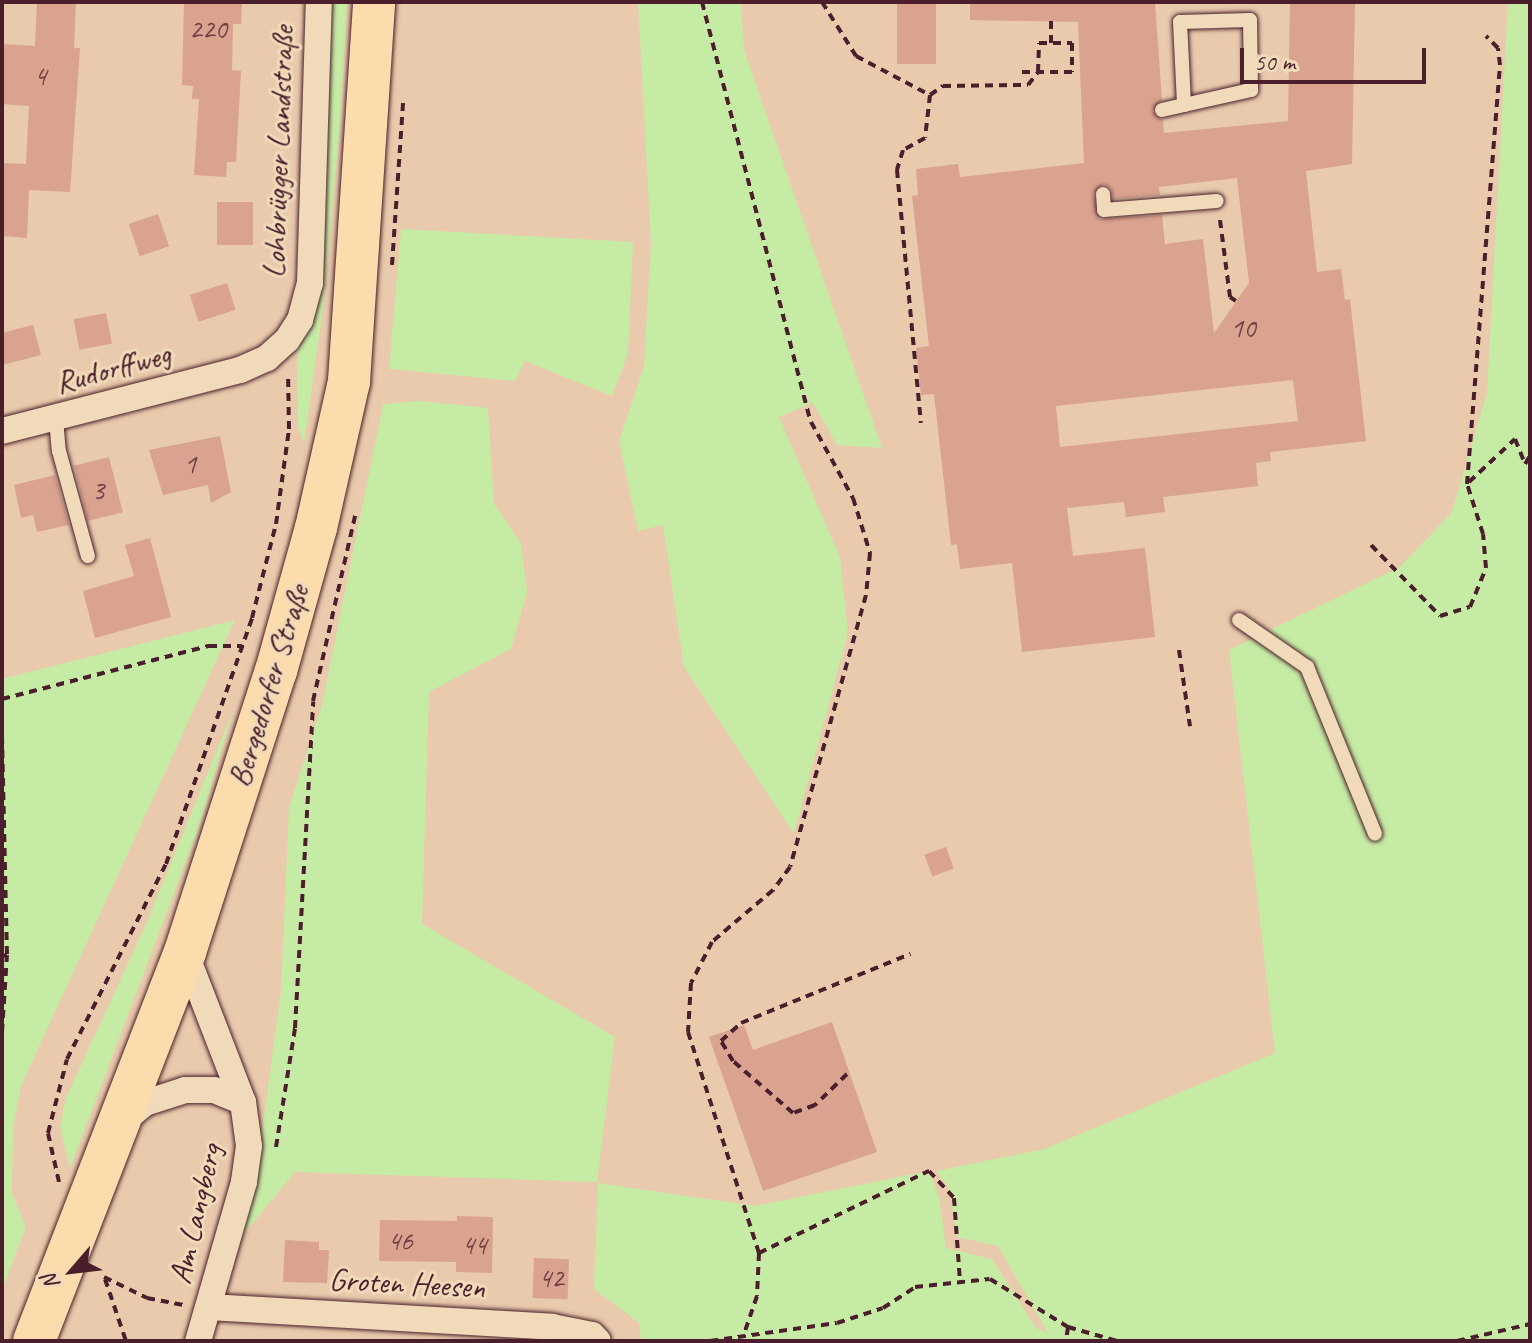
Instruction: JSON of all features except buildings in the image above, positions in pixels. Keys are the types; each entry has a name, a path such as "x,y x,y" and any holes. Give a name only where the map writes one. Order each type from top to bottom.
{"main road":[{"name":"Bergedorfer Straße","path":"34,1341 185,952 276,671 349,381 374,2"}],"street":[{"name":"Lohbrügger Landstraße","path":"240,370 267,358 287,340 300,320 310,283 319,2"},
{"name":"Rudorffweg","path":"2,431 240,370"},
{"name":"Am Langberg","path":"185,952 243,1102 249,1146 244,1182 198,1341"},
{"path":"117,1128 136,1108 185,1090 214,1090 243,1102"},
{"name":"Groten Heesen","path":"209,1307 552,1327 592,1335 598,1341"}],"lane":[{"path":"1162,110 1251,90 1250,20 1180,22 1184,105"},
{"path":"1103,194 1104,210 1217,201"},
{"path":"56,419 59,451 88,556"},
{"path":"1239,620 1307,667 1375,834"}],"path":[{"path":"702,2 811,422 846,483 870,553 866,595 790,867 773,890 712,942 691,983 688,1032 759,1253 757,1296 744,1334"},
{"path":"822,2 856,56 930,95"},
{"path":"1051,21 1051,43"},
{"path":"1371,545 1440,616 1470,607 1486,568 1483,534 1467,484 1500,65 1498,48 1486,36"},
{"path":"921,423 897,170 903,150 925,138 930,95 943,86 1019,88 1034,81 1038,72 1039,43 1072,43 1072,72 1038,72 1016,72"},
{"path":"391,274 404,92"},
{"path":"1217,201 1230,297 1236,301"},
{"path":"59,1182 48,1133 67,1059 166,864 242,646 276,524 289,429 287,340"},
{"path":"1467,484 1515,439 1525,464 1530,456"},
{"path":"274,1156 295,1028 313,701 357,505"},
{"path":"2,699 209,646 242,646"},
{"path":"1179,650 1190,726"},
{"path":"2,736 5,956 2,1032"},
{"path":"847,1074 815,1105 793,1113 733,1061 721,1041 741,1023 910,954"},
{"path":"759,1253 929,1171 954,1198 960,1282"},
{"path":"126,1341 104,1277 147,1298 209,1307"},
{"path":"710,1341 837,1323 883,1308 915,1287 990,1279 1068,1327 1117,1341"},
{"path":"1457,1341 1530,1324"},
{"path":"1066,1341 1068,1327"}],"green space":[{"path":"332,2 347,2 341,113 324,302 304,444 298,427 297,348 321,252"},
{"path":"638,2 741,2 744,50 882,448 837,445 813,403 779,417 840,557 848,632 794,834 684,667 663,525 638,531 619,441 644,366 651,243"},
{"path":"1508,2 1530,2 1530,1341 641,1341 639,1323 594,1289 598,1183 755,1206 929,1171 939,1197 946,1248 992,1259 1036,1328 1048,1333 998,1246 957,1237 949,1188 936,1171 1044,1149 1275,1053 1229,650 1400,567 1452,512 1487,393"},
{"path":"401,229 633,242 628,354 612,396 525,361 515,381 389,369"},
{"path":"420,401 488,408 494,504 521,543 527,592 511,649 429,692 422,924 615,1037 597,1182 295,1172 239,1240 261,1139 281,991 289,807 322,705 383,404"},
{"path":"235,620 21,1086 13,1130 12,1193 26,1227 2,1290 2,679"},
{"path":"234,708 199,827 70,1168 60,1127 66,1098 147,922"}]}
